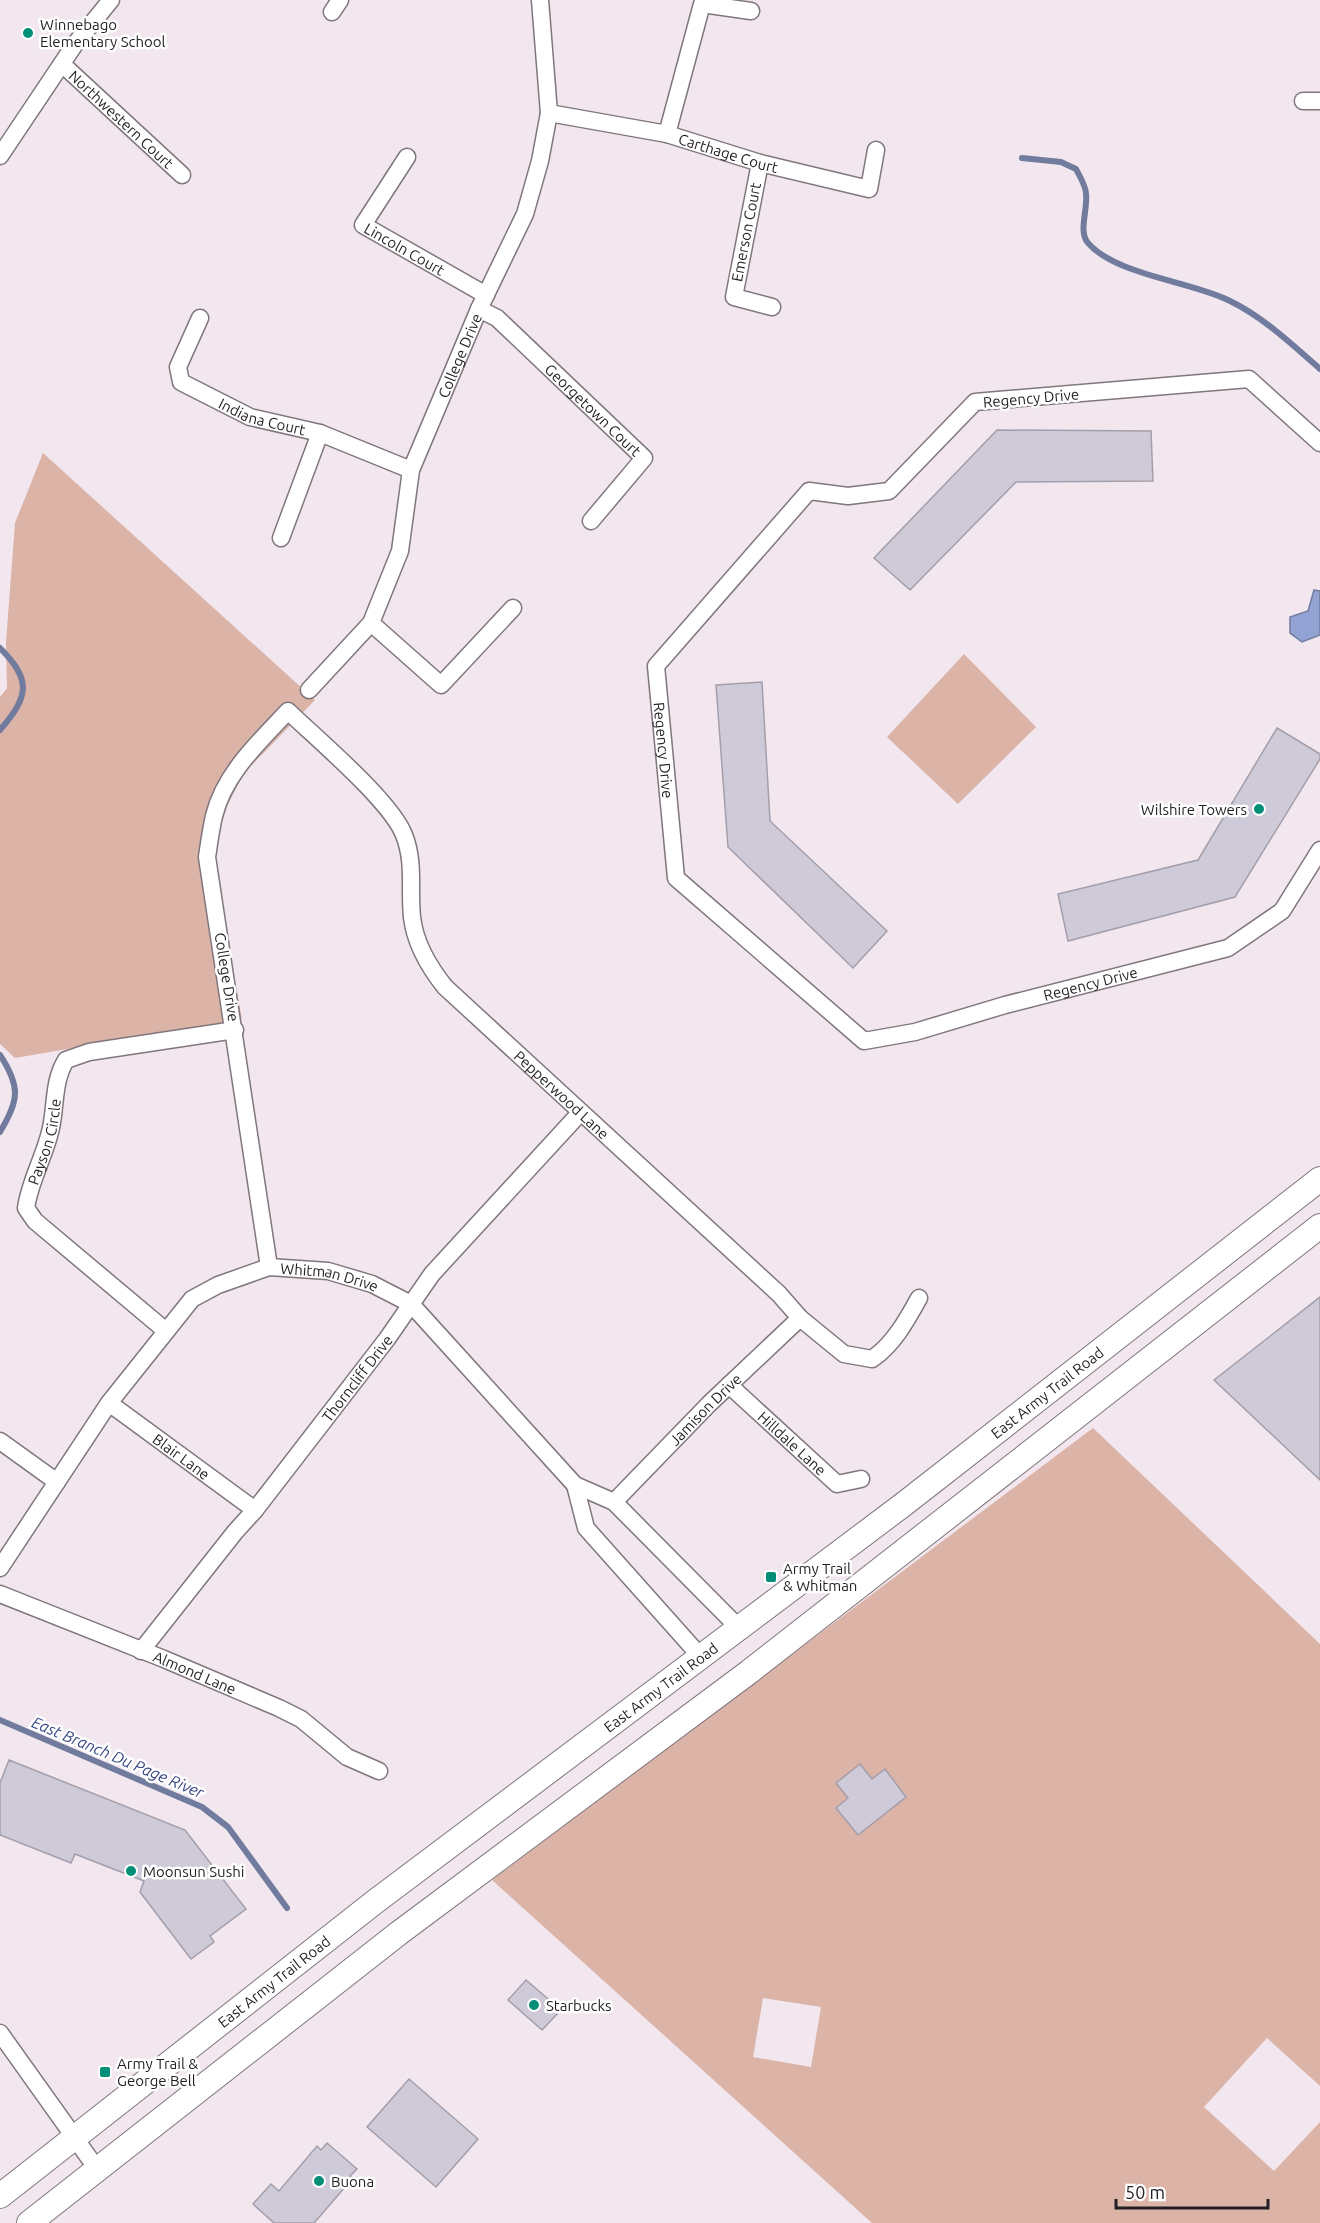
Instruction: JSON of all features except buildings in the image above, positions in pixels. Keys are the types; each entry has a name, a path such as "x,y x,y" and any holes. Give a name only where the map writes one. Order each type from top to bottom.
{"main road":[{"name":"East Army Trail Road","path":"0,2196 376,1901 740,1629 1320,1179"},
{"path":"29,2223 399,1933 758,1666 1320,1226"}],"street":[{"path":"0,156 62,64 111,0"},
{"name":"College Drive","path":"309,690 371,622 400,551 411,470 483,302 525,214 540,161 549,113 540,0"},
{"path":"667,134 702,4 751,11"},
{"name":"Northwestern Court","path":"62,64 182,174"},
{"path":"1303,101 1320,101"},
{"name":"Carthage Court","path":"549,113 667,134 760,163 869,189 876,150"},
{"name":"Lincoln Court","path":"407,157 363,225 483,302"},
{"name":"Emerson Court","path":"760,163 734,297 772,307"},
{"name":"Georgetown Court","path":"483,302 644,458 591,521"},
{"name":"Indiana Court","path":"200,318 178,367 181,382 250,417 320,433 411,470"},
{"name":"Regency Drive","path":"1320,443 1249,379 975,402 889,490 848,496 809,492 656,666 676,878 864,1041 915,1032 1005,1005 1228,948 1282,911 1320,850"},
{"path":"281,538 320,433"},
{"path":"371,622 441,686 513,608"},
{"name":"College Drive","path":"269,1267 235,1030 207,857 214,814 225,788 239,766 288,711"},
{"name":"Pepperwood Lane","path":"288,711 386,807 404,835 412,870 412,918 417,941 429,968 445,987 761,1278 800,1318 818,1330 844,1354 872,1359 882,1353 907,1321 919,1298"},
{"name":"Payson Circle","path":"166,1331 35,1221 26,1208 30,1185 46,1147 57,1079 66,1060 89,1052 235,1030"},
{"name":"Thorncliff Drive","path":"141,1651 255,1510 432,1274 580,1113"},
{"name":"Whitman Drive","path":"0,1568 109,1403 192,1299 218,1284 269,1267 340,1273 372,1284 411,1304 575,1485 614,1502 740,1629"},
{"name":"Jamison Drive","path":"614,1502 729,1385 800,1318"},
{"name":"Hilldale Lane","path":"729,1385 837,1484 861,1479"},
{"name":"Blair Lane","path":"109,1403 255,1510"},
{"path":"0,1441 57,1482"},
{"name":"Whitman Drive","path":"575,1485 586,1528 701,1657"},
{"name":"Almond Lane","path":"0,1594 301,1719 347,1757 379,1772"},
{"path":"0,2033 97,2169"}],"shaded area":[{"path":"43,453 315,700 244,773 228,804 211,855 242,1019 15,1058 0,1044 0,697 7,688 6,642 15,523"},
{"path":"964,654 1036,727 958,804 887,737"},
{"path":"1093,1428 1320,1644 1320,2086 1267,2038 1204,2107 1274,2171 1320,2122 1320,2223 872,2223 492,1880","holes":["860,1764 872,1779 885,1770 906,1797 858,1835 836,1808 848,1798 836,1783","763,1998 821,2007 811,2067 753,2057"]}],"water":[{"path":"1314,590 1320,591 1320,635 1302,642 1290,633 1290,617 1308,611"}],"waterway":[{"path":"1022,158 1061,162 1076,169 1086,191 1085,238 1100,254 1134,270 1212,293 1228,300 1253,314 1276,331 1320,369"},
{"name":"East Branch Du Page River","path":"0,648 18,670 23,689 16,708 0,730"},
{"name":"East Branch Du Page River","path":"0,1055 12,1076 15,1094 11,1111 0,1132"},
{"name":"East Branch Du Page River","path":"0,1720 202,1807 228,1827 287,1908"}],"place":[{"name":"Winnebago Elementary School","path":"28,33"},
{"name":"Wilshire Towers","path":"1259,809"},
{"name":"Army Trail & Whitman","path":"771,1577"},
{"name":"Moonsun Sushi","path":"131,1871"},
{"name":"Starbucks","path":"534,2005"},
{"name":"Army Trail & George Bell","path":"105,2072"},
{"name":"Buona","path":"319,2181"}]}
